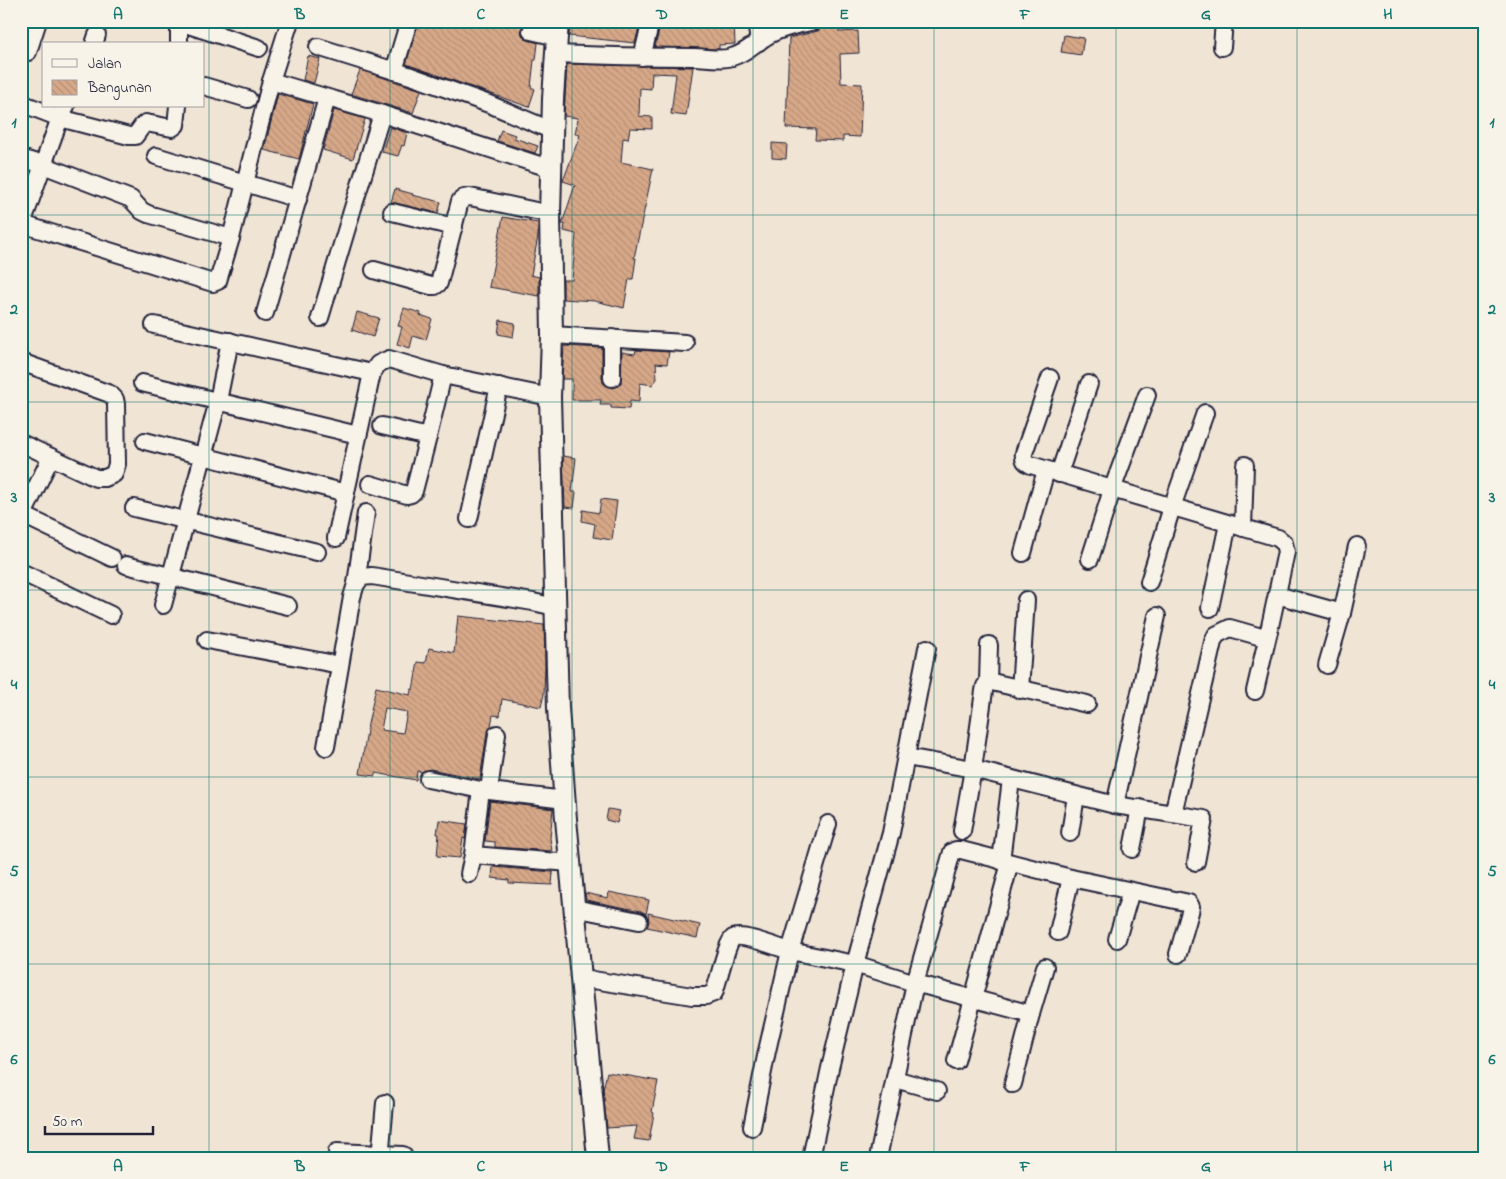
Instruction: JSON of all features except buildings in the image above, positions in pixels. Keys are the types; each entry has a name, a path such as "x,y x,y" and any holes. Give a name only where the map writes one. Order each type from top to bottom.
{"street":[{"path":"28,52 38,21"},
{"path":"63,112 22,225 213,283 218,281 231,238 271,81 290,21"},
{"path":"394,71 410,21"},
{"path":"642,57 650,21"},
{"path":"756,21 759,42"},
{"path":"531,31 642,57 704,57 720,59 730,58 749,50 764,37 786,28 815,21"},
{"path":"1222,47 1224,21"},
{"path":"179,42 179,22 259,48"},
{"path":"557,37 550,214 552,336 550,397 558,708 570,863 598,1158"},
{"path":"318,47 489,104 553,131"},
{"path":"271,81 382,114 552,169"},
{"path":"205,86 248,99"},
{"path":"265,313 327,98"},
{"path":"21,103 42,108"},
{"path":"44,108 63,112 129,136 135,136 146,123 172,128 176,125 178,108"},
{"path":"320,318 382,114"},
{"path":"156,156 298,199"},
{"path":"21,158 131,199 142,211 148,214 231,238"},
{"path":"374,270 431,286 439,283 460,201 464,198 470,197 550,214"},
{"path":"392,212 454,227"},
{"path":"154,325 372,373"},
{"path":"552,336 686,343"},
{"path":"612,338 612,378"},
{"path":"163,605 218,401 230,342"},
{"path":"336,538 372,373 378,364 389,359 443,374 550,397"},
{"path":"21,362 110,394 115,399 117,464 114,474 105,478 96,478 21,443"},
{"path":"370,484 407,495 414,491 443,374"},
{"path":"1050,378 1024,453 1023,458 1025,462 1052,472 1278,538 1284,543 1286,552 1255,690"},
{"path":"142,383 358,435"},
{"path":"1023,554 1052,472 1089,384"},
{"path":"469,519 499,386"},
{"path":"1090,559 1112,490 1147,395"},
{"path":"1149,582 1172,507 1205,413"},
{"path":"382,426 428,437"},
{"path":"145,441 346,493"},
{"path":"51,457 22,516 119,562 288,606"},
{"path":"1210,608 1236,526 1245,465"},
{"path":"134,508 317,552"},
{"path":"326,747 352,596 356,584 366,513"},
{"path":"1327,665 1342,613 1357,546"},
{"path":"21,572 111,615"},
{"path":"356,584 362,577 372,576 555,607"},
{"path":"1277,595 1342,613"},
{"path":"1020,690 1026,600"},
{"path":"1115,805 1157,616"},
{"path":"1173,814 1212,642 1216,635 1230,628 1258,636 1263,636 1269,631"},
{"path":"207,640 340,665"},
{"path":"962,831 984,690 988,683 989,645"},
{"path":"811,1158 855,964 891,833 928,648"},
{"path":"988,683 992,682 1086,704"},
{"path":"469,874 497,734"},
{"path":"906,757 973,769 1115,805 1204,818 1196,862"},
{"path":"956,1061 974,999 1006,862 1011,778"},
{"path":"428,779 485,790 565,800"},
{"path":"1070,833 1076,796"},
{"path":"1132,848 1140,808"},
{"path":"752,1127 790,951 828,824"},
{"path":"878,1158 915,983 952,852 961,850 1071,878 1189,903 1191,907 1190,912 1178,954"},
{"path":"473,855 570,863"},
{"path":"1058,932 1071,878"},
{"path":"1117,939 1131,891"},
{"path":"574,908 639,921"},
{"path":"581,978 692,996 706,996 714,993 731,939 734,937 744,937 790,951 855,964 915,983 1031,1014"},
{"path":"1013,1084 1045,967"},
{"path":"895,1079 937,1091"},
{"path":"380,1156 385,1103"},
{"path":"337,1152 380,1156 403,1155"}]}
